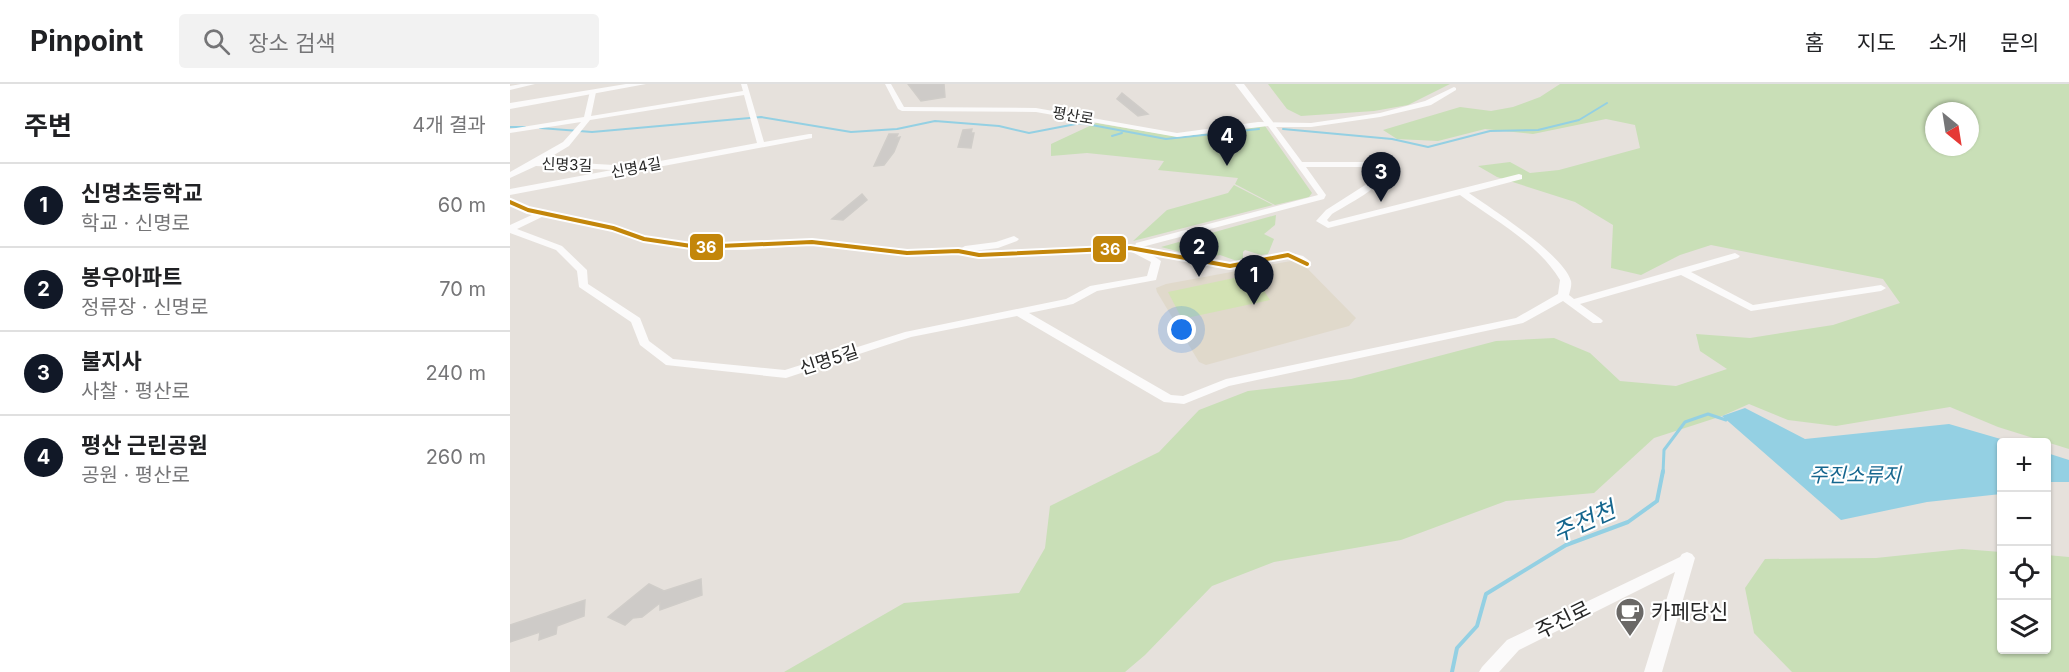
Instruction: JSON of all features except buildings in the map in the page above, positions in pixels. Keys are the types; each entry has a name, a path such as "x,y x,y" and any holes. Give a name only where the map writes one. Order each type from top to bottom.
{"street":[{"path":"510,88 532,84"},
{"path":"510,106 642,84"},
{"path":"744,84 761,144"},
{"name":"평산로","path":"888,84 902,109 1036,110 1177,135 1257,124 1311,125 1393,112 1428,103 1454,89"},
{"path":"958,251 970,257 1130,248 1321,197 1322,195 1239,84"},
{"path":"535,163 566,144 587,118 592,92"},
{"path":"510,131 746,93"},
{"name":"신명4길","path":"510,192 810,136"},
{"name":"신명3길","path":"510,175 535,163 576,164 626,170"},
{"path":"1300,165 1368,164 1379,166 1384,170 1382,177 1376,182 1329,212 1321,220 1328,225 1350,222 1518,177"},
{"path":"1019,312 1168,399 1184,400 1226,383 1519,321 1563,296 1566,286 1565,279 1549,260 1462,192"},
{"path":"510,202 528,210 613,228 644,239 706,247 812,242 907,253 958,251 998,246 1014,239"},
{"name":"신명5길","path":"510,229 545,213"},
{"name":"신명5길","path":"510,229 559,248 582,270 583,285 636,320 644,343 670,362 786,374 909,334 1069,302 1094,288 1152,278 1156,261 1130,248"},
{"path":"1130,248 1245,270"},
{"path":"1233,266 1288,255 1299,258 1307,264"},
{"path":"1574,302 1735,256"},
{"path":"1682,271 1752,308 1881,288"},
{"path":"1563,296 1597,321"},
{"name":"주진로","path":"1488,672 1513,645 1683,560 1653,672"}],"shaded area":[{"path":"1291,261 1301,262 1356,318 1349,326 1206,365 1199,362 1156,288 1166,284"}],"green space":[{"path":"1268,84 1450,84 1408,105 1374,111 1301,116 1287,109"},
{"path":"1560,84 2069,84 2069,449 2051,443 2051,438 2034,438 1998,427 1950,407 1836,426 1788,420 1749,404 1722,416 1654,438 1594,493 1506,501 1401,540 1274,562 1212,586 1145,655 1125,672 784,672 904,603 1019,593 1045,548 1050,506 1159,452 1199,410 1248,391 1351,379 1496,341 1554,338 1590,353 1620,381 1676,386 1727,369 1700,351 1696,334 1750,338 1833,325 1900,303 1883,279 1711,245 1680,255 1641,275 1611,268 1613,225 1575,202 1497,177 1478,166 1510,162 1530,173 1559,170 1640,148 1635,125 1606,119 1533,134 1485,129 1438,141 1397,139 1383,130 1460,107 1491,111 1513,107 1540,97"},
{"path":"1096,123 1180,137 1265,126 1312,193 1309,197 1275,205 1235,184 1238,178 1158,170 1164,161 1087,153 1051,156 1051,144"},
{"path":"1234,185 1273,205 1133,241 1167,210 1228,193"},
{"path":"1276,215 1275,225 1264,234 1274,239 1268,254 1261,255 1245,250 1243,258 1237,261 1220,255 1204,258 1161,247"},
{"path":"1253,274 1270,300 1182,319 1168,292"},
{"path":"1962,549 1997,552 1997,654 2051,654 2051,555 2069,557 2069,672 1792,672 1754,633 1745,588 1765,559 1876,558"}],"water":[{"name":"주진소류지","path":"1745,408 1805,439 1949,424 1997,438 1997,494 1927,502 1841,520 1722,416"},
{"path":"2051,454 2069,460 2069,482 2051,482"}],"waterway":[{"path":"1283,129 1392,139 1428,147 1490,131 1538,130 1579,120 1607,103"},
{"path":"540,128 592,132 761,117 851,132 897,129 935,121 999,126 1029,133 1081,123 1166,139 1259,129"},
{"path":"510,127 525,127"},
{"path":"1112,136 1122,133"},
{"name":"주전천","path":"1663,473 1664,450 1685,422 1708,414 1726,420"},
{"name":"주전천","path":"1452,672 1457,648 1477,626 1486,594 1566,545 1628,522 1657,501 1663,471"}],"transit line":[{"name":"36","path":"510,202 528,210 613,228 644,239 698,247 745,247 812,242 907,253 958,251 979,255 1130,248 1230,266 1288,255 1299,258 1307,264"}],"place":[{"name":"평산 근린공원","path":"1227,166"},
{"name":"불지사","path":"1381,202"},
{"name":"봉우아파트","path":"1199,277"},
{"name":"신명초등학교","path":"1254,305"},
{"name":"카페당신","path":"1630,638"}]}
